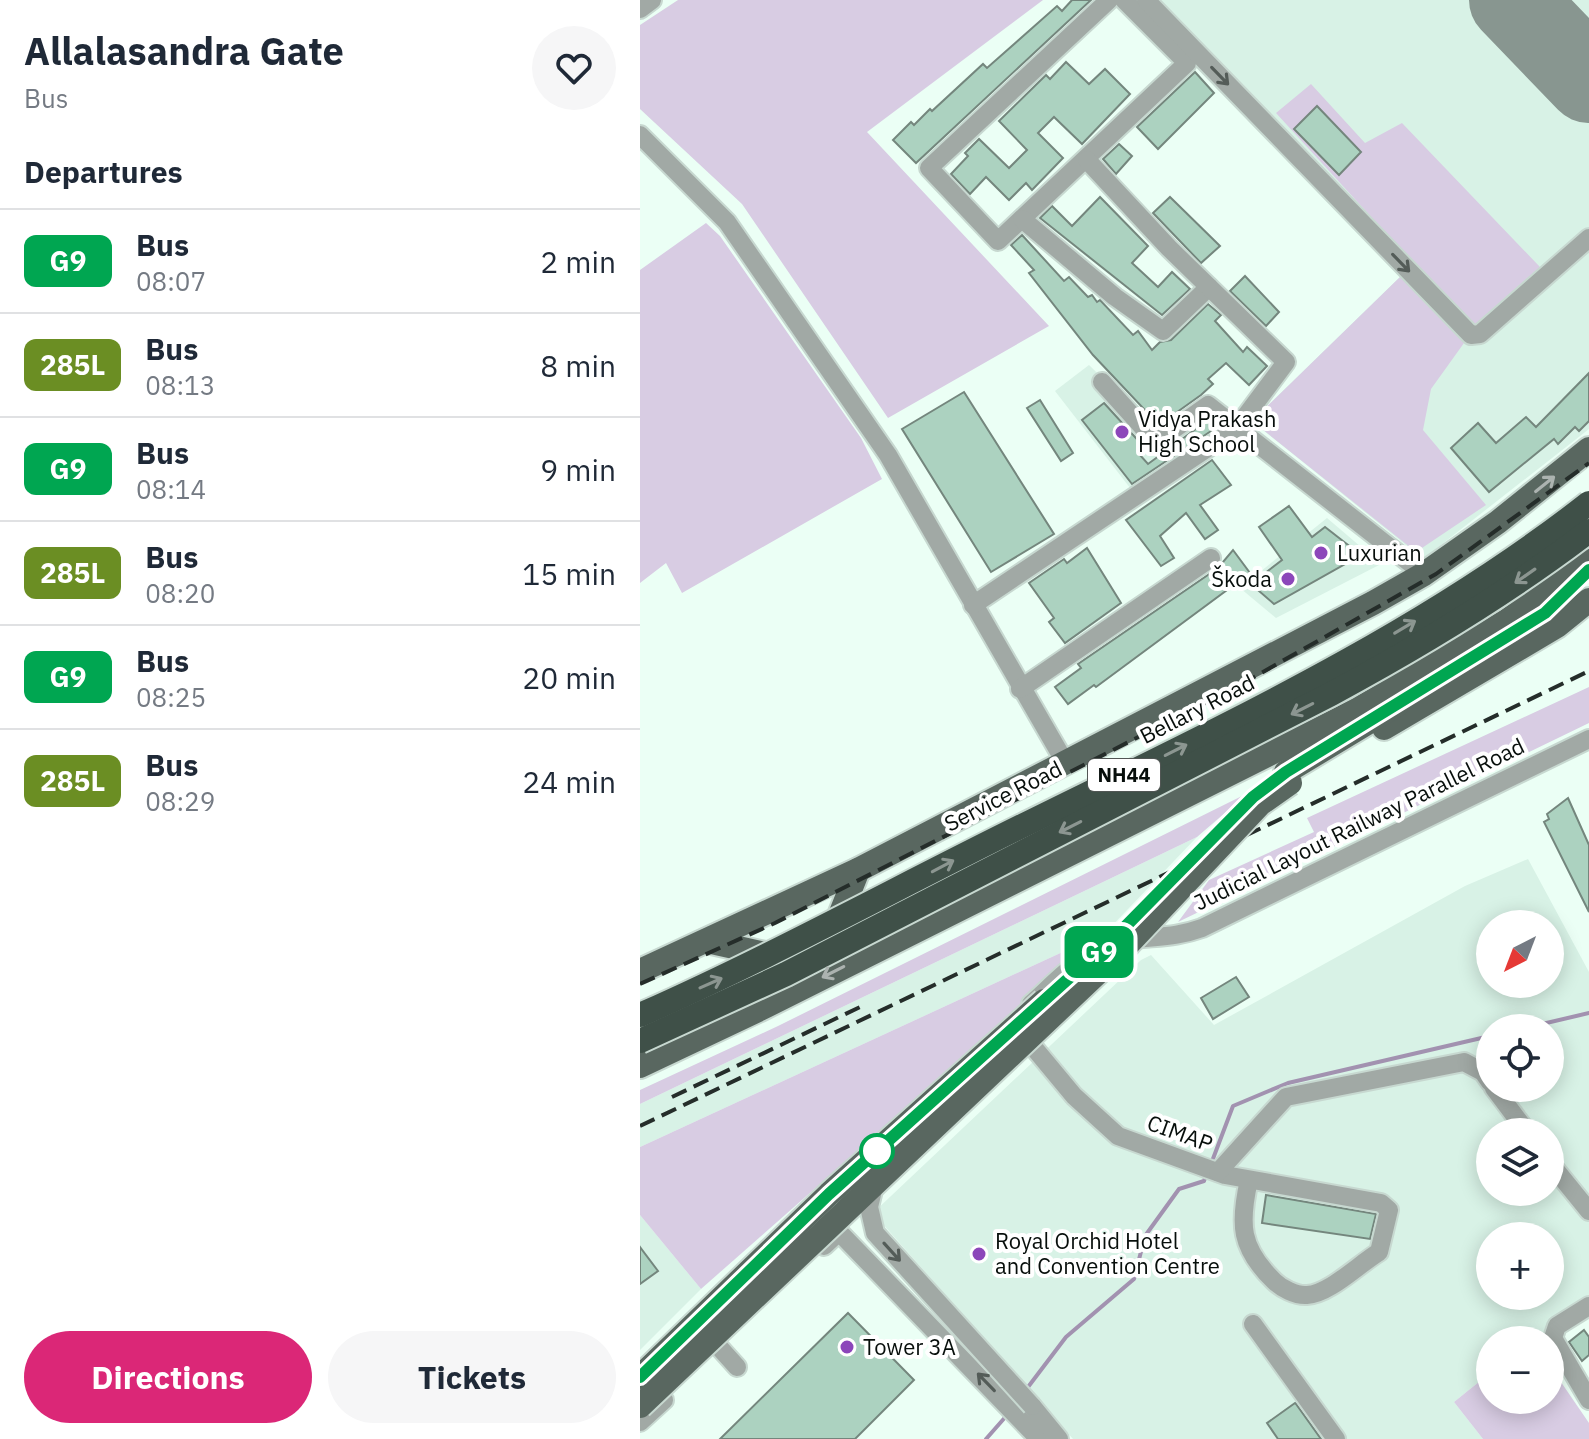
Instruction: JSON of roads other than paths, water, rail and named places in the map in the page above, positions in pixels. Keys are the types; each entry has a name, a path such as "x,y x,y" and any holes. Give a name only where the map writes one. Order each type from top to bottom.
{"highway":[{"name":"Bellary Road","path":"640,1015 860,910 1372,647 1454,597 1589,503"},
{"name":"NH44","path":"640,1041 786,974 1380,668 1489,601 1589,531"}],"main road":[{"name":"Service Road","path":"640,971 858,870 1066,764 1424,574 1586,459"},
{"path":"640,1066 760,1009 1410,681 1508,620 1589,561"},
{"path":"640,1406 1129,943 1288,777 1545,613 1574,589 1589,570"},
{"path":"640,1377 829,1194 1118,934 1253,797 1557,626 1589,600"},
{"path":"858,870 839,918 842,931 853,941 894,940"},
{"path":"707,941 785,959 791,967 791,980 760,1009"}],"street":[{"path":"640,9 652,0"},
{"path":"1109,0 929,168 998,241 1187,63 1124,0"},
{"path":"1146,0 1471,335 1480,334 1589,238"},
{"path":"640,135 727,222 888,455 1020,689 1066,764"},
{"path":"973,605 1236,429 1286,362 1087,160"},
{"path":"1022,219 1155,329 1163,331 1168,328 1209,287"},
{"path":"1102,382 1156,442 1208,405 1424,574"},
{"path":"1020,689 1211,558"},
{"name":"Judicial Layout Railway Parallel Road","path":"640,1366 811,1202 1075,962 1120,941 1179,937 1202,928 1589,739"},
{"path":"640,1422 1033,1047 1151,939"},
{"name":"CIMAP","path":"1012,1021 1104,1127 1130,1141 1249,1180 1381,1203 1389,1210 1379,1252 1345,1273 1338,1285 1306,1295 1277,1284 1249,1252 1242,1215 1249,1180"},
{"path":"1218,1172 1286,1097 1464,1062 1476,1068"},
{"path":"1564,1180 1589,1211"},
{"path":"875,1182 869,1207 875,1233 1036,1427"},
{"path":"811,1202 1036,1427 1059,1439"},
{"path":"1587,1393 1567,1367 1553,1332 1589,1306"},
{"path":"1253,1324 1336,1439"},
{"path":"719,1347 737,1367"}],"waterway":[{"path":"1564,1019 1589,1013"},
{"path":"1211,1164 1233,1106 1288,1083 1476,1039"},
{"path":"1025,1391 1066,1337 1134,1279 1145,1236 1179,1189 1204,1181 1206,1175"},
{"path":"986,1439 1008,1414"}],"railway":[{"path":"640,984 775,923 1240,685 1436,574 1589,463"},
{"path":"640,1126 1589,671"},
{"path":"672,1097 860,1007"}],"place":[{"name":"Vidya Prakash High School","path":"1122,432"},
{"name":"Luxurian","path":"1321,553"},
{"name":"Škoda","path":"1288,579"},
{"name":"Royal Orchid Hotel and Convention Centre","path":"979,1254"},
{"name":"Tower 3A","path":"847,1347"}]}
